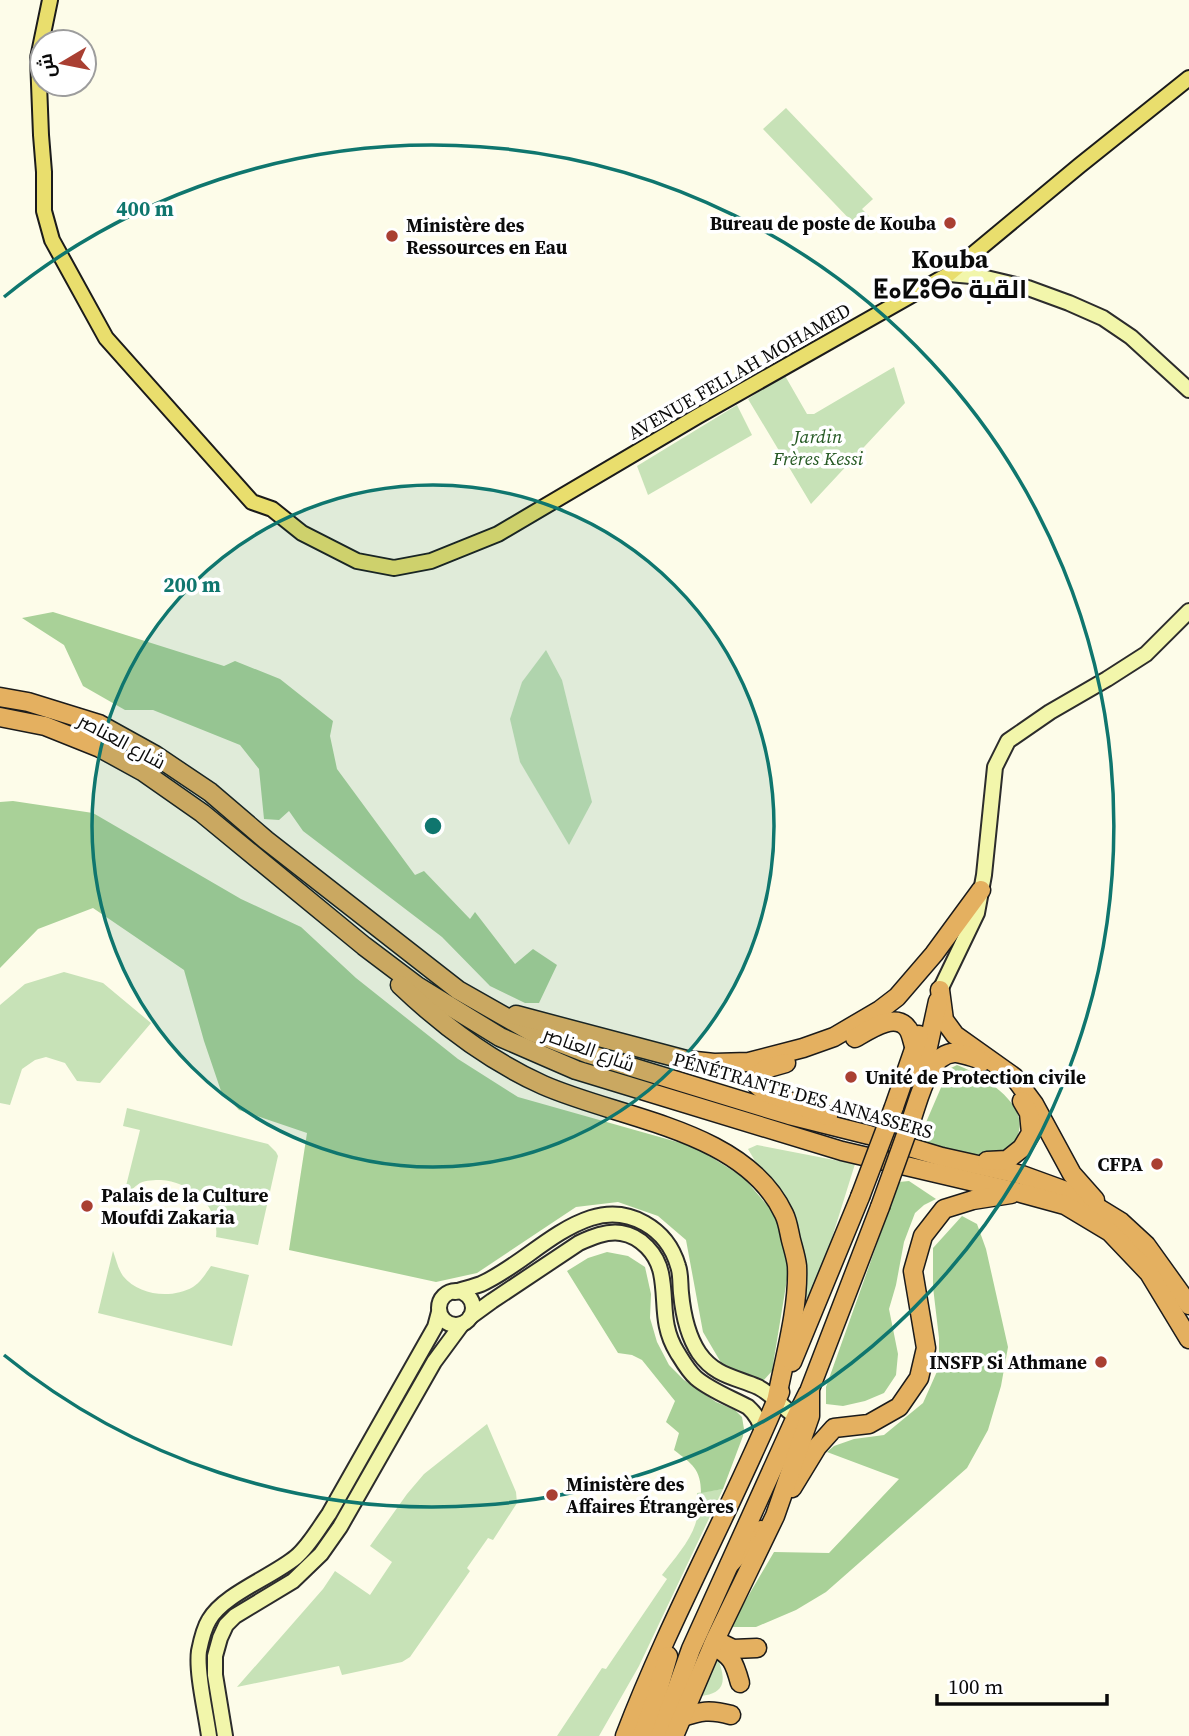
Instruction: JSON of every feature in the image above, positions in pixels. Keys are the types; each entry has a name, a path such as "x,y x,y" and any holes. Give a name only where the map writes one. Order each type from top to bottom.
{"highway":[{"name":"PÉNÉTRANTE DES ANNASSERS","path":"0,697 29,702 99,724 155,755 210,792 266,840 458,990 530,1031 589,1054 789,1115 942,1157 1022,1175 1077,1195 1121,1222 1146,1245 1189,1305"},
{"name":"شارع العناصر","path":"0,717 45,726 100,748 142,771 202,813 363,946 417,986 500,1037 576,1069 842,1151 1065,1205 1110,1232 1149,1273 1189,1339"},
{"path":"485,1006 686,1060 714,1063 749,1062 834,1037 897,997 934,954 983,883"},
{"path":"363,946 424,1007 461,1037 506,1065 542,1085 679,1131 731,1155 763,1181 785,1215 797,1265 794,1312 776,1402"},
{"path":"625,1736 659,1653 776,1402 860,1198 894,1108 914,1045 940,990"},
{"path":"912,1118 940,990"},
{"path":"940,990 944,1020 955,1035 1014,1077 1034,1104 1072,1174 1111,1216"},
{"path":"869,1135 810,1108 765,1092 757,1084 757,1076 765,1069 825,1051 886,1023 902,1023 910,1031 914,1045"},
{"path":"660,1736 691,1650 810,1389 929,1073 940,1058 955,1052 979,1059 1018,1094 1029,1113 1031,1133 1022,1149 1007,1160 971,1163"},
{"path":"674,1736 714,1642 775,1516 817,1447 834,1429 869,1424 899,1407 919,1378 926,1348 913,1271 923,1236 944,1209 973,1200 1021,1193"},
{"path":"730,1564 775,1516 810,1416 810,1389"},
{"path":"642,1736 686,1596"},
{"path":"714,1642 733,1649 757,1648"},
{"path":"714,1642 729,1656 740,1683"},
{"path":"680,1718 701,1711 731,1715"}],"main road":[{"name":"AVENUE FELLAH MOHAMED","path":"50,0 38,58 44,211 52,240 106,338 252,502 272,509 302,533 357,561 394,568 431,561 498,534 698,416 950,274 1189,78"}],"street":[{"path":"950,274 982,276 1028,288 1102,318 1131,337 1189,390"},
{"path":"940,990 977,913 983,883 995,767 1009,741 1050,712 1146,654 1189,611"},
{"path":"209,1736 199,1652 209,1620 220,1607 299,1555 329,1514 435,1326 445,1295 480,1284 588,1219 606,1214 625,1214 645,1222 661,1236 672,1252 679,1268 683,1315 698,1352 710,1366 729,1377 760,1388 796,1417"},
{"path":"225,1736 215,1675 215,1656 226,1625 235,1616 293,1581 321,1554 340,1527 434,1362 466,1321 579,1243 594,1236 622,1233 634,1237 647,1247 656,1259 661,1274 664,1314 675,1349 695,1378 748,1407 758,1417 762,1434"},
{"path":"455,1292 465,1294 469,1298 472,1307 466,1321"},
{"path":"439,1312 452,1325 466,1321"}],"green space":[{"path":"786,108 873,199 862,209 869,216 858,228 763,129"},
{"name":"Jardin Frères Kessi","path":"894,367 905,403 811,504 748,399 784,374 807,414 814,414"},
{"path":"737,405 752,435 648,495 637,466"},
{"path":"53,612 224,666 235,661 280,679 333,721 330,736 337,769 415,875 424,871 470,919 475,912 515,964 533,949 557,965 539,1003 525,1003 490,986 442,937 303,831 289,811 279,820 264,819 259,769 240,745 153,710 125,710 83,686 64,645 22,618"},
{"path":"546,650 562,680 592,802 569,845 520,762 510,719 522,682"},
{"path":"13,801 93,813 241,899 301,927 356,978 458,1059 518,1097 695,1147 743,1177 779,1219 789,1267 772,1371 763,1381 723,1366 703,1332 686,1240 658,1216 618,1202 576,1207 477,1273 436,1282 289,1250 307,1133 239,1110 221,1091 184,970 93,908 38,929 0,968 0,802"},
{"path":"64,972 103,983 151,1023 100,1083 77,1081 65,1063 46,1057 35,1060 22,1069 10,1105 0,1103 0,1005 25,984"},
{"path":"957,1065 989,1082 1009,1099 1015,1109 1019,1131 1015,1140 1005,1149 993,1154 972,1154 918,1141 949,1069"},
{"path":"127,1108 268,1144 276,1152 278,1156 258,1245 216,1237 216,1226 208,1206 182,1185 161,1180 145,1181 123,1198 140,1130 123,1126"},
{"path":"757,1145 855,1164 807,1318 805,1270 761,1171 748,1149"},
{"path":"909,1181 936,1199 915,1213 904,1242 889,1309 898,1354 896,1375 884,1393 865,1401 843,1406 826,1404 826,1387 899,1182"},
{"path":"962,1216 977,1224 986,1249 1008,1347 1001,1386 988,1430 967,1468 826,1592 796,1610 756,1627 730,1627 774,1552 829,1553 899,1479 827,1452 834,1446 854,1439 884,1435 923,1403 939,1367 933,1248"},
{"path":"113,1251 121,1273 130,1283 156,1294 175,1293 193,1287 211,1266 249,1275 232,1346 98,1313"},
{"path":"607,1252 628,1256 645,1267 651,1294 650,1318 657,1342 669,1365 684,1380 716,1402 735,1410 742,1417 743,1436 723,1489 701,1493 699,1478 694,1468 674,1450 679,1433 666,1422 675,1401 642,1360 618,1353 567,1271 588,1258"},
{"path":"487,1424 516,1492 517,1503 493,1540 488,1538 467,1568 470,1571 410,1657 402,1662 342,1675 339,1666 237,1687 323,1589 335,1571 370,1595 392,1562 370,1546 424,1474"},
{"path":"723,1489 639,1666 599,1736 557,1736 602,1668 606,1669 667,1579 662,1575 685,1545 694,1528 698,1508 697,1493"},
{"path":"718,1659 722,1684 715,1692 701,1696"}],"place":[{"name":"Bureau de poste de Kouba","path":"950,223"},
{"name":"Ministère des Ressources en Eau","path":"392,236"},
{"name":"Unité de Protection civile","path":"851,1077"},
{"name":"CFPA","path":"1157,1164"},
{"name":"Palais de la Culture Moufdi Zakaria","path":"87,1206"},
{"name":"INSFP Si Athmane","path":"1101,1362"},
{"name":"Ministère des Affaires Étrangères","path":"552,1495"}],"district":[{"name":"Kouba ⵟⴰⵇⵓⴱⴰ القبة","path":"950,274"}]}
